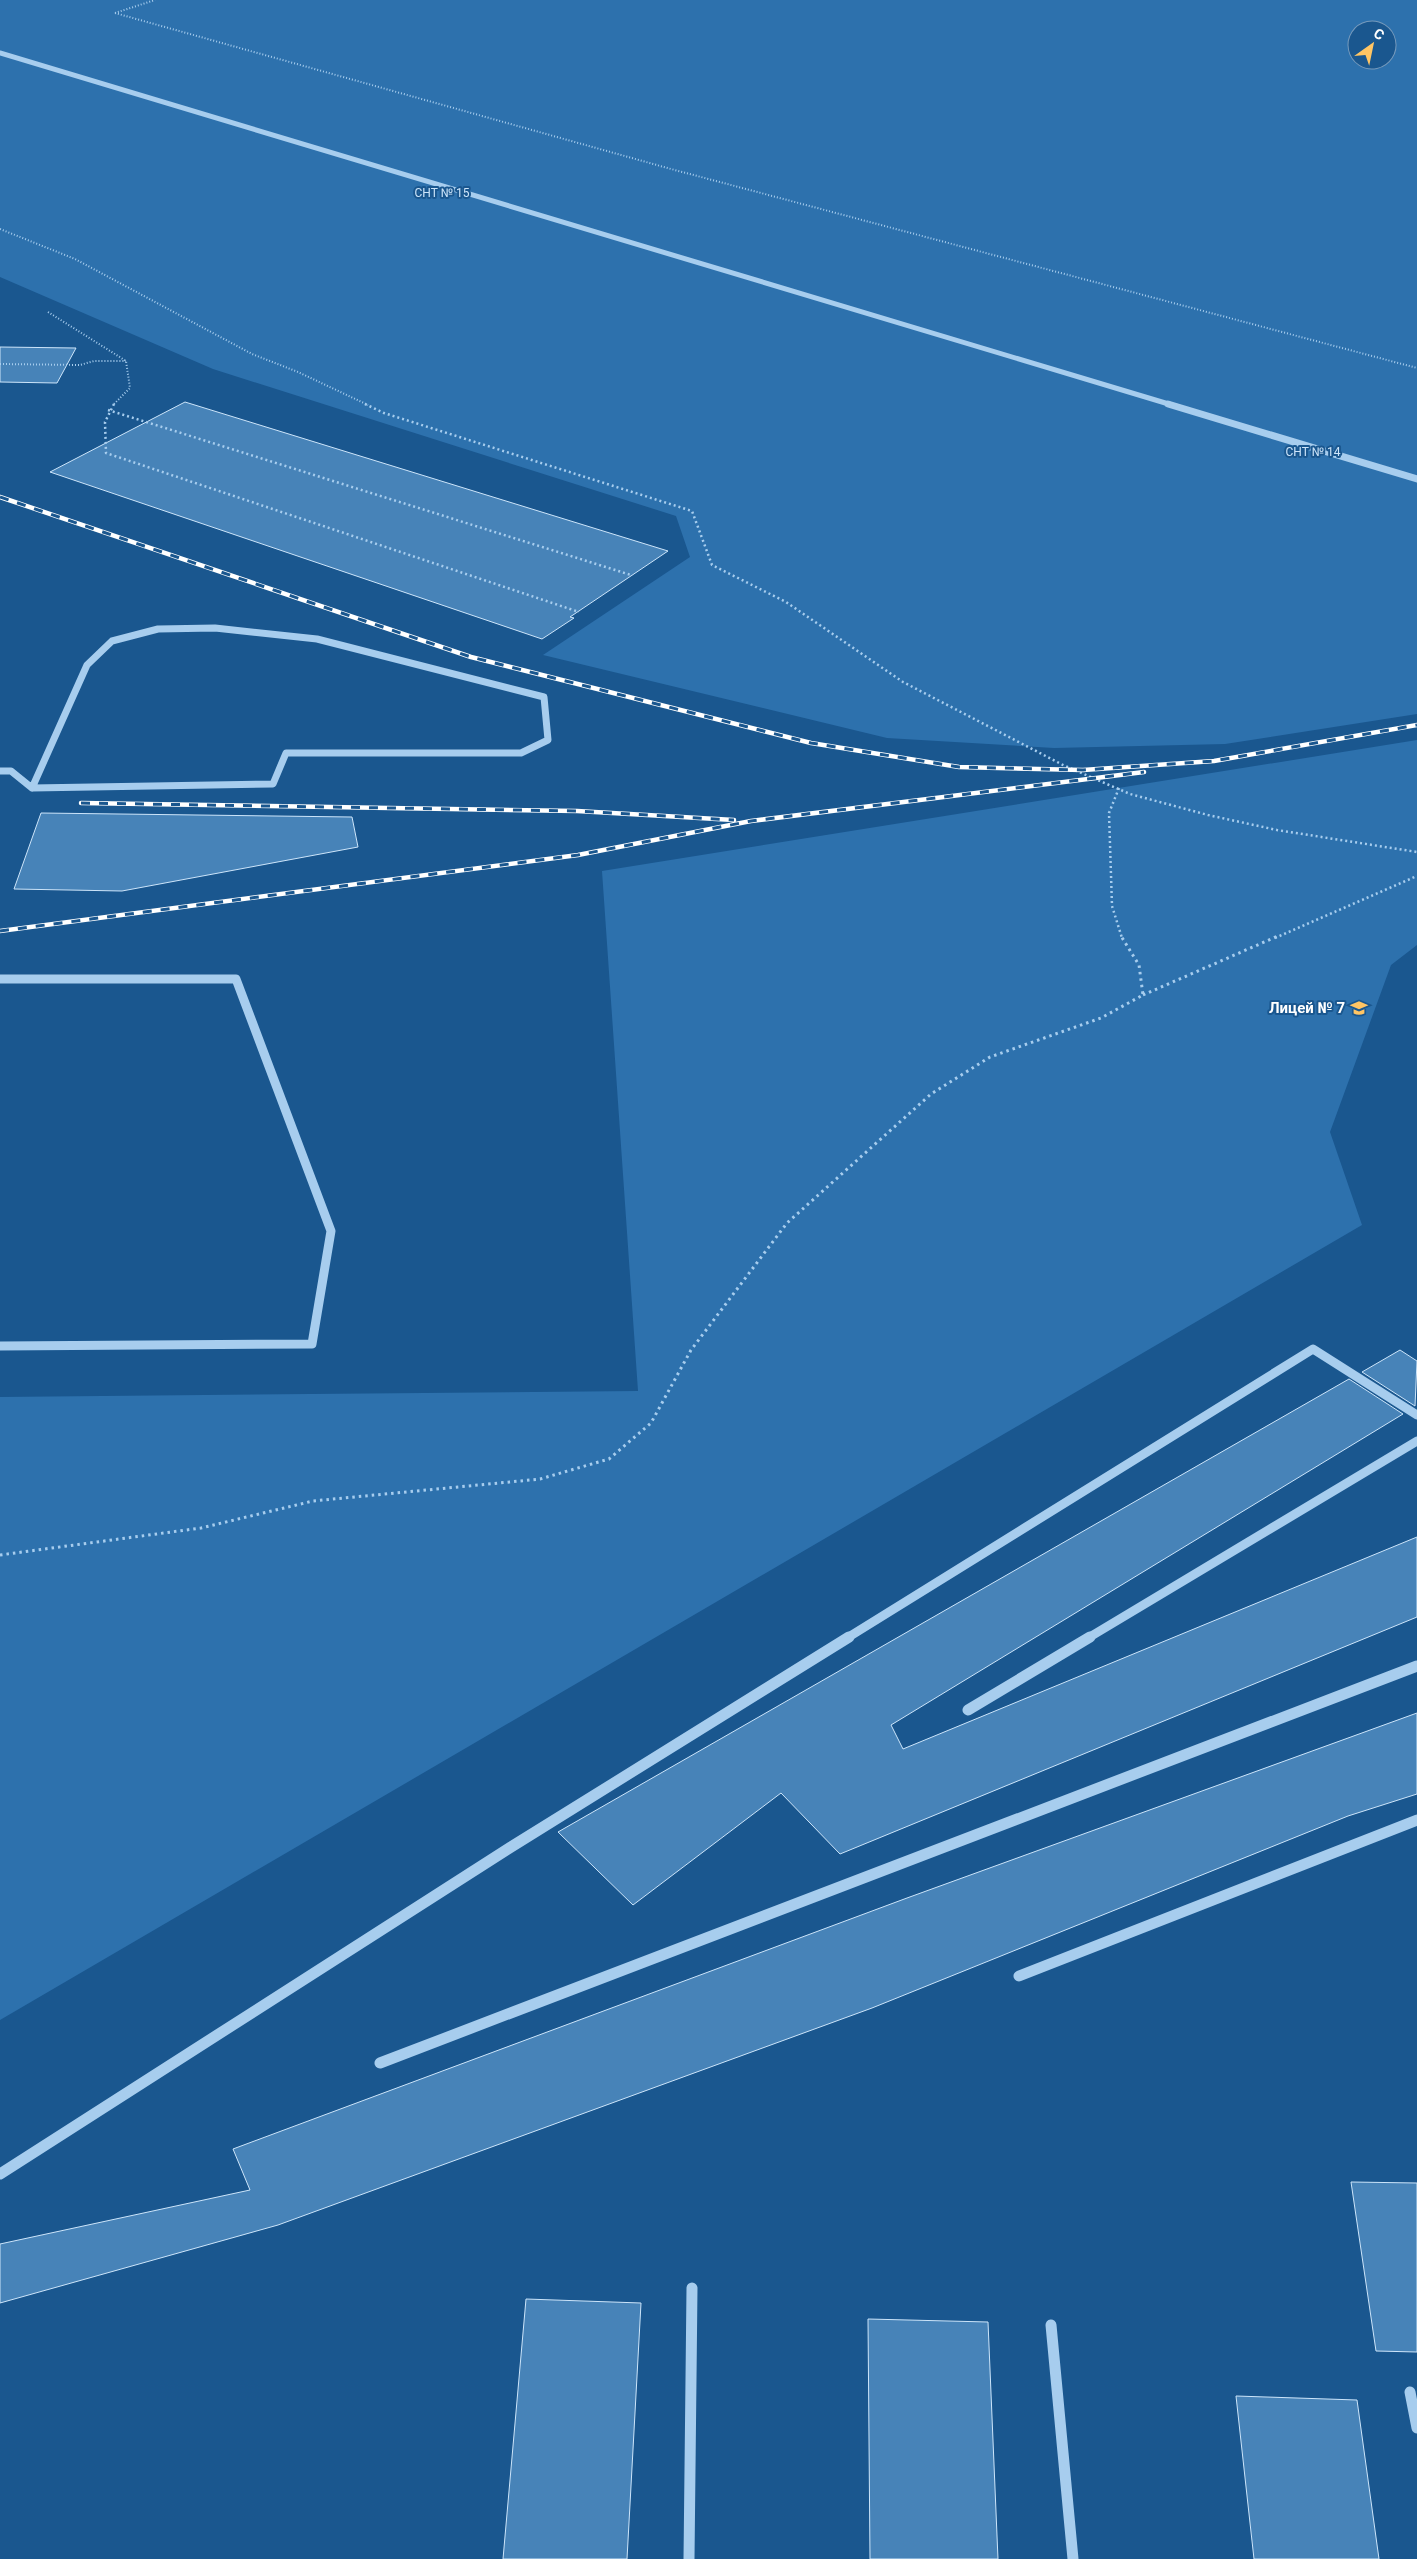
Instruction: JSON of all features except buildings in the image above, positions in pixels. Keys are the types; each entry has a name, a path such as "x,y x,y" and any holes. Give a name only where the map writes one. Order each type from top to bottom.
{"lane":[{"path":"0,53 1417,479"},
{"path":"0,771 11,771 32,788 273,784 286,753 521,753 548,740 544,697 317,639 215,628 158,629 112,641 87,665 32,788"},
{"path":"0,978 236,979 331,1231 312,1344 0,1346"},
{"path":"0,2174 511,1847 1313,1349 1417,1415"},
{"path":"968,1710 1417,1441"},
{"path":"380,2063 1417,1666"},
{"path":"1020,1976 1417,1820"},
{"path":"689,2559 692,2288"},
{"path":"1051,2325 1073,2559"},
{"path":"1410,2392 1417,2428"}],"path":[{"path":"155,0 115,13 661,167 1417,368"},
{"path":"0,229 75,259 252,354 298,372 384,413 692,511 712,565 786,602 903,682 1063,765 1083,770 1137,796 1238,823 1342,843 1417,852"},
{"path":"48,312 126,361 130,388 107,410 104,433 106,452 579,612"},
{"path":"0,364 80,366 94,361 126,361"},
{"path":"107,410 632,575"},
{"path":"1119,788 1109,812 1112,906 1120,934 1139,965 1143,995"},
{"path":"0,1555 201,1528 314,1501 540,1479 609,1459 651,1423 691,1350 787,1223 924,1100 990,1057 1101,1018 1143,995 1417,876"}],"green space":[{"path":"0,0 1417,0 1417,714 1225,744 1054,748 887,738 543,655 690,557 676,516 213,369 0,277"},
{"path":"1417,740 1417,945 1391,965 1330,1132 1362,1225 0,2020 0,1397 638,1391 602,871"}],"railway":[{"path":"0,497 471,657 811,743 959,767 1083,770 1214,761 1417,725"},
{"path":"0,931 578,855 751,821 1144,772"},
{"path":"81,803 577,811 734,820"}],"place":[{"name":"Лицей № 7","path":"1359,1008"}],"park label":[{"name":"СНТ № 15","path":"442,193"},
{"name":"СНТ № 14","path":"1313,452"}]}
